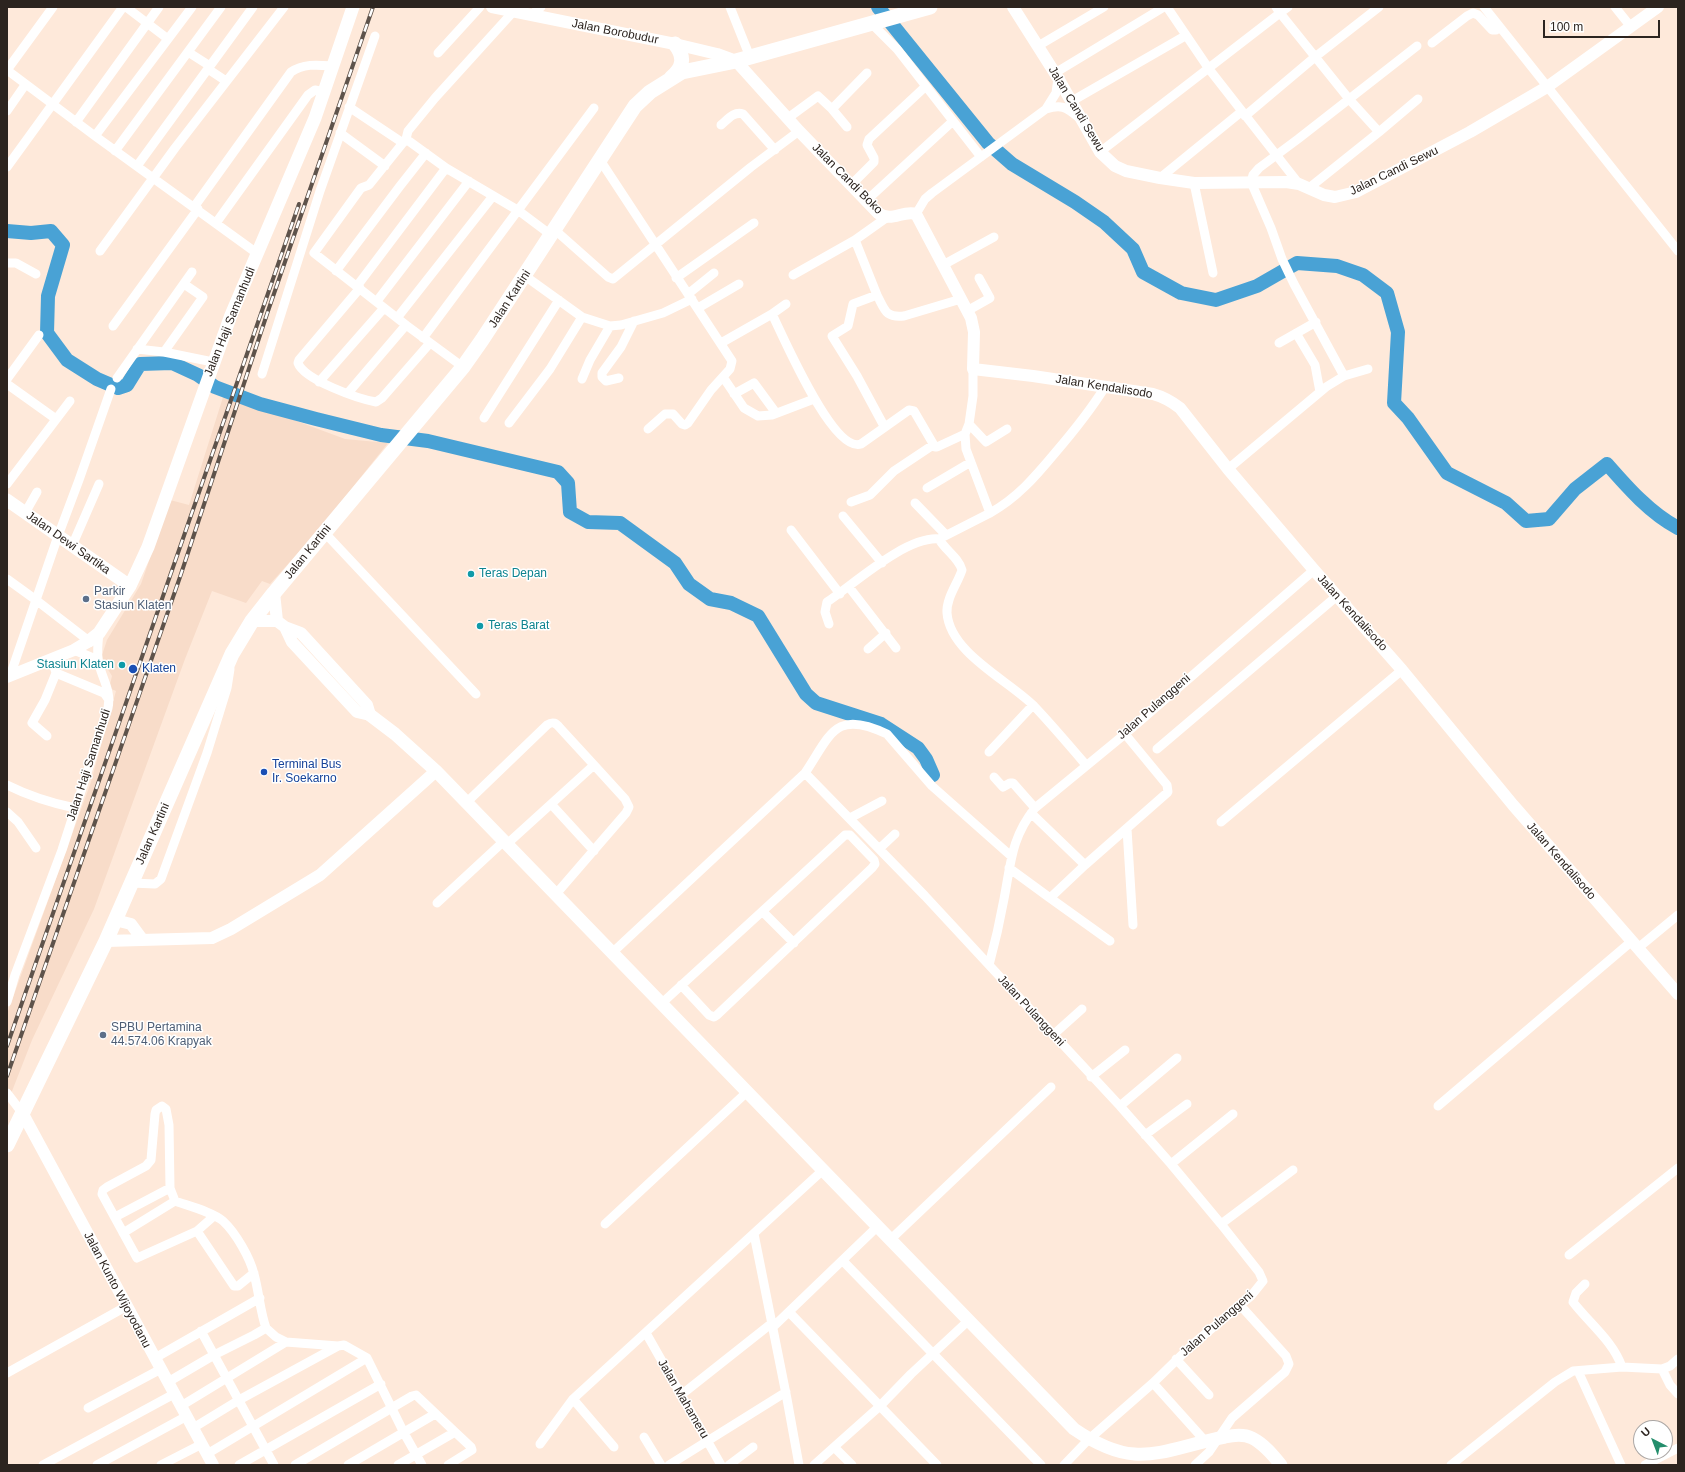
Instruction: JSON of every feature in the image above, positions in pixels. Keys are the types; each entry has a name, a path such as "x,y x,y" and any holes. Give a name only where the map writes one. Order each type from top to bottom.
{"highway":[{"name":"Jalan Kartini","path":"7,1145 106,941 232,654 252,621 274,593 463,367 525,276 631,110 667,81 682,72 743,59 930,7"},
{"path":"667,81 678,72 682,64 682,58 675,44"}],"main road":[{"name":"Jalan Haji Samanhudi","path":"94,637 130,586 148,547 213,362 231,315 316,118 353,7"},
{"name":"Jalan Dewi Sartika","path":"7,500 130,586"},
{"path":"370,715 395,734 468,802 747,1092 1088,1440 1110,1453 1141,1461 1158,1458 1219,1438 1238,1435 1252,1437 1264,1446 1281,1465"}],"street":[{"path":"54,7 7,70 115,151 258,254"},
{"path":"7,167 123,7"},
{"path":"126,7 168,39"},
{"path":"76,122 160,7"},
{"path":"115,151 221,7"},
{"path":"137,166 253,7"},
{"path":"100,251 226,81 284,7"},
{"path":"438,53 480,7"},
{"name":"Jalan Borobudur","path":"492,7 743,59"},
{"path":"531,15 540,7"},
{"path":"730,7 743,59"},
{"name":"Jalan Candi Sewu","path":"1013,7 1057,75 1100,152 1115,166 1126,171 1194,183 1286,182 1304,186 1324,195 1336,197 1356,192 1549,90 1658,7"},
{"path":"1038,46 1104,7"},
{"path":"1046,109 1056,93 1057,75 1166,7 1185,36 1243,114 1276,155 1304,186 1379,132 1418,100"},
{"path":"1160,178 1379,7"},
{"path":"1615,7 1631,27"},
{"path":"95,136 192,8"},
{"path":"1486,8 1549,90 1678,251"},
{"path":"1100,152 1209,69 1281,9 1315,57 1349,99 1379,132"},
{"path":"314,253 362,188 369,185 405,141 408,131 432,101 513,12"},
{"path":"1432,43 1471,14 1478,15 1492,30 1496,30 1500,27"},
{"path":"877,21 953,122 985,155"},
{"path":"262,374 340,133 375,36"},
{"path":"1072,101 1185,36"},
{"path":"1344,376 1282,259 1252,182 1255,171 1417,46"},
{"path":"188,52 226,81"},
{"name":"Jalan Candi Boko","path":"743,59 799,131 878,213 886,218 909,213 916,214"},
{"path":"113,326 291,72 302,66 333,66"},
{"path":"832,109 867,73"},
{"path":"7,111 25,85"},
{"path":"851,185 874,162 874,158 868,145 869,139 926,86"},
{"path":"216,223 308,95 315,90 324,92"},
{"path":"788,118 818,96 832,109 847,127"},
{"path":"990,513 966,449 965,434 969,424 973,396 974,332 971,318 916,214 921,205 929,196 1046,109 1055,106 1064,107 1069,109 1083,122"},
{"path":"349,107 426,153 446,168 553,232 611,279 616,278 748,170 799,131"},
{"path":"446,168 359,287 299,360 298,363 300,368 319,382 373,402 378,401 427,341 594,108"},
{"path":"721,125 735,114 743,114 775,150"},
{"path":"867,200 953,122"},
{"path":"340,133 385,166"},
{"path":"336,271 426,153"},
{"path":"600,160 676,278 698,308 732,361 732,366 711,390 688,423 685,425 682,424 673,414 665,414 648,429"},
{"path":"377,301 469,181"},
{"path":"1194,183 1213,273"},
{"path":"397,318 493,196"},
{"path":"801,271 855,240 886,218"},
{"path":"676,278 754,223"},
{"path":"942,265 994,237"},
{"path":"855,240 877,295 886,312 895,317 904,316 961,299"},
{"path":"303,245 463,367"},
{"path":"7,263 16,263 36,274"},
{"path":"117,378 192,272"},
{"path":"525,276 582,317 610,326 621,325 663,313 690,297 714,274"},
{"path":"967,311 990,298 979,278"},
{"path":"164,352 203,297 184,284"},
{"path":"698,308 740,284"},
{"path":"877,295 854,304 846,327 832,336 884,426"},
{"path":"484,418 559,300"},
{"path":"721,343 772,314 786,304"},
{"path":"319,382 384,308"},
{"path":"772,314 814,399 843,439 854,445 861,444 884,426 905,412 912,410 933,445 937,448 965,434"},
{"path":"509,423 550,369 582,317"},
{"path":"619,378 606,381 602,377 602,373 621,347 634,321"},
{"path":"1279,343 1316,322"},
{"path":"348,393 406,325"},
{"path":"582,379 590,360 610,326"},
{"path":"1296,333 1315,365 1320,392"},
{"path":"7,379 39,335"},
{"path":"137,349 164,352 213,362"},
{"name":"Jalan Kendalisodo","path":"973,369 1153,394 1164,397 1180,408 1228,469 1402,670 1518,810 1678,994"},
{"path":"1228,469 1320,392 1344,376 1368,369"},
{"path":"723,377 744,408 751,413 762,417 814,399"},
{"path":"734,394 754,383 776,413"},
{"path":"7,384 56,419"},
{"path":"829,624 825,612 827,602 882,563 914,543 929,538 943,537 990,513 1016,496 1070,436 1105,387"},
{"path":"9,676 111,389"},
{"path":"7,484 70,401"},
{"path":"969,424 986,442 1007,429"},
{"path":"851,502 870,495 894,471 933,445"},
{"path":"927,488 971,462"},
{"path":"72,546 99,484"},
{"path":"25,513 37,492"},
{"path":"915,503 943,537 943,545 961,565 962,570 946,612 953,634 970,653 1033,705 1086,765"},
{"path":"843,516 882,563"},
{"path":"791,530 840,594"},
{"path":"324,532 476,694"},
{"name":"Jalan Pulanggeni","path":"1064,1465 1088,1440 1153,1383 1176,1359 1240,1305 1262,1284 1263,1278 1221,1224 1171,1164 1120,1106 989,965 996,939 1010,864 1019,834 1033,810 1125,734 1314,570"},
{"path":"7,579 36,600 94,637 74,650 9,676"},
{"path":"849,587 886,633 896,648"},
{"path":"252,621 281,624 301,633 367,705 370,715 357,712 292,642 281,624 274,593"},
{"path":"1157,749 1337,596"},
{"path":"292,642 301,633"},
{"path":"868,649 886,633"},
{"name":"Jalan Haji Samanhudi","path":"7,1002 15,975 62,850 109,700 106,683 98,660 94,637"},
{"path":"74,650 98,660"},
{"path":"132,883 155,884 161,879 207,753 227,688 232,654"},
{"path":"47,736 32,723 45,700 56,673 52,659"},
{"path":"1221,822 1402,670"},
{"path":"56,673 104,694 109,700"},
{"path":"989,752 1033,705"},
{"path":"468,802 547,725 556,723 625,799 629,807 626,813 556,894"},
{"path":"613,952 805,773 835,729 846,724 862,725 887,734 932,786 1010,864 1110,941"},
{"path":"1052,895 1168,792 1168,789 1125,734"},
{"path":"437,903 552,804 594,765"},
{"path":"106,941 212,938 231,929 320,875 436,771"},
{"path":"805,773 925,896 989,965"},
{"path":"994,777 1003,787 1013,783 1033,810 1085,865"},
{"path":"7,785 30,796 75,808"},
{"path":"850,818 882,801"},
{"path":"552,804 594,851"},
{"path":"7,812 18,822 36,848"},
{"path":"1127,829 1133,925"},
{"path":"662,1003 681,985 763,912 845,835 848,834 852,837 874,860 874,865 794,943 714,1017 709,1015 681,985"},
{"path":"879,849 895,834"},
{"path":"763,912 794,943"},
{"path":"1438,1106 1639,950 1678,915"},
{"path":"115,920 130,924 142,939"},
{"path":"1053,1035 1082,1009"},
{"path":"1092,1077 1125,1050"},
{"path":"1120,1106 1176,1058"},
{"path":"891,1239 1051,1086"},
{"path":"606,1224 747,1092"},
{"path":"7,1093 23,1114"},
{"path":"1145,1135 1187,1104"},
{"path":"175,1201 170,1188 169,1125 166,1109 162,1106 155,1114 151,1160 146,1166 103,1190 102,1194 134,1254 138,1258 197,1231 214,1216"},
{"name":"Jalan Kunto Wijoyodanu","path":"23,1114 208,1454"},
{"path":"1171,1164 1233,1114"},
{"path":"1569,1255 1678,1168"},
{"path":"540,1444 573,1398 823,1170"},
{"path":"1221,1224 1293,1170"},
{"path":"115,1217 170,1188"},
{"path":"123,1233 175,1201 214,1216 225,1223 249,1258 254,1273 266,1328 276,1337 286,1342 338,1346 346,1345 367,1358 404,1433 422,1465"},
{"path":"681,1395 789,1312 878,1226"},
{"path":"197,1231 234,1286 239,1285 254,1273"},
{"path":"754,1234 799,1465"},
{"path":"842,1261 1041,1465"},
{"path":"1585,1284 1576,1293 1574,1302 1584,1316 1612,1347 1622,1367"},
{"path":"155,1358 260,1298"},
{"path":"1195,1465 1209,1452 1232,1418 1285,1372 1289,1364 1286,1356 1240,1305"},
{"path":"7,1373 127,1306"},
{"path":"789,1312 937,1465"},
{"path":"814,1465 880,1406 932,1354 969,1320"},
{"path":"168,1382 214,1355 266,1328"},
{"path":"201,1331 240,1400 274,1465"},
{"name":"Jalan Mahameru","path":"646,1333 721,1465"},
{"path":"97,1465 184,1411 227,1377 286,1342"},
{"path":"193,1428 240,1400 338,1346"},
{"path":"161,1465 208,1454 367,1358"},
{"path":"1451,1465 1567,1374 1578,1371 1622,1367 1662,1369 1670,1366 1678,1358"},
{"path":"1176,1359 1209,1395"},
{"path":"88,1408 161,1369"},
{"path":"1662,1369 1670,1385 1678,1394"},
{"path":"1578,1371 1621,1465"},
{"path":"1153,1383 1206,1442"},
{"path":"238,1465 267,1450 381,1384"},
{"path":"669,1465 786,1392"},
{"path":"43,1465 174,1394"},
{"path":"295,1465 416,1395 471,1447 472,1450 448,1465"},
{"path":"573,1398 614,1447"},
{"path":"348,1465 435,1414"},
{"path":"398,1465 455,1432"},
{"path":"644,1437 662,1465"},
{"path":"729,1465 753,1447"},
{"path":"834,1447 852,1465"},
{"path":"1645,1465 1678,1448"}],"shaded area":[{"path":"224,394 345,439 388,443 317,532 270,584 262,581 246,603 212,591 185,659 94,909 32,1040 7,1104 7,1014 91,782 116,691 109,688 112,676 104,663 102,655 107,640 141,584 170,500 189,505"}],"waterway":[{"path":"878,7 988,143 1012,164 1075,202 1104,222 1133,249 1143,272 1181,293 1216,300 1257,286 1297,263 1337,266 1363,275 1387,293 1398,332 1394,403 1408,418 1447,473 1506,503 1526,521 1549,519 1575,489 1607,464 1631,491 1658,515 1678,528"},
{"path":"7,231 31,233 51,231 63,245 48,296 47,333 67,360 97,379 118,388 127,385 140,364 172,363 198,375 215,387 260,404 381,435 428,441 558,472 568,483 570,512 588,522 620,523 675,563 689,584 710,599 731,603 758,616 806,694 816,703 881,724 918,748 926,759 933,775"}],"railway":[{"path":"7,1076 180,577 268,311 373,7"},
{"path":"7,1046 299,204"}],"place":[{"name":"Teras Depan","path":"471,574"},
{"name":"Parkir Stasiun Klaten","path":"86,599"},
{"name":"Teras Barat","path":"480,626"},
{"name":"Stasiun Klaten","path":"122,665"},
{"name":"Klaten","path":"133,669"},
{"name":"Terminal Bus Ir. Soekarno","path":"264,772"},
{"name":"SPBU Pertamina 44.574.06 Krapyak","path":"103,1035"}]}
